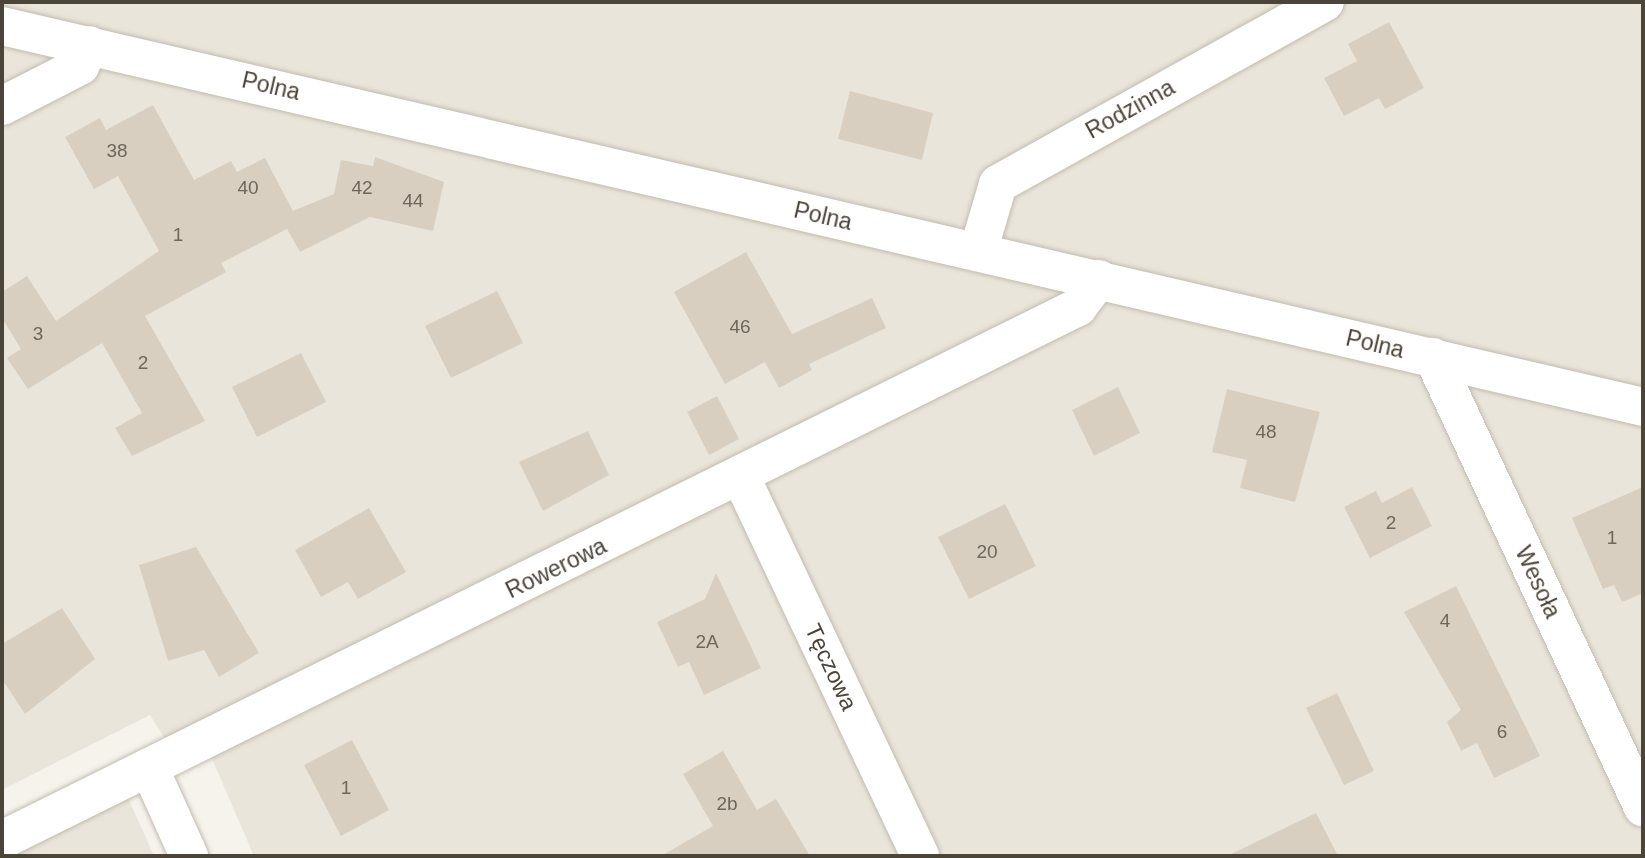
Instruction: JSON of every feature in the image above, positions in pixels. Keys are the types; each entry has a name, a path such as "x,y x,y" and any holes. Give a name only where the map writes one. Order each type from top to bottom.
{"street":[{"name":"Rodzinna","path":"978,252 998,184 1325,2"},
{"name":"Polna","path":"2,26 1643,407"},
{"path":"2,106 80,66 90,45"},
{"name":"Rowerowa","path":"2,840 741,477 1079,307 1099,279"},
{"name":"Wesoła","path":"1433,358 1643,807"},
{"name":"Tęczowa","path":"741,477 920,856"},
{"path":"149,766 189,856"}],"shaded area":[{"path":"2,2 1643,2 1643,856 254,856 210,754 183,767 150,715 2,790"},
{"path":"126,793 154,856 2,856"}],"building":[{"path":"1389,22 1424,88 1385,109 1379,98 1344,116 1324,78 1357,61 1348,44"},
{"path":"850,91 933,113 922,160 838,139"},
{"path":"153,105 194,180 231,161 237,172 265,158 293,211 334,194 341,160 373,166 375,157 444,182 433,231 370,217 300,252 287,229 221,263 226,272 145,316 205,421 132,456 115,428 142,413 102,343 28,389 7,358 21,349 2,318 2,292 27,276 56,321 159,251 118,176 94,189 65,137 100,118 106,130"},
{"path":"746,252 792,334 872,298 886,328 809,364 812,370 779,388 765,362 725,384 674,292"},
{"path":"497,291 523,343 451,378 425,326"},
{"path":"301,353 326,402 257,437 232,387"},
{"path":"1118,387 1140,433 1094,456 1072,410"},
{"path":"1227,389 1320,412 1295,502 1240,488 1247,460 1212,452"},
{"path":"717,396 739,439 709,455 687,412"},
{"path":"588,431 609,475 543,511 519,462"},
{"path":"1412,487 1432,526 1370,558 1344,507 1376,491 1382,503"},
{"path":"1643,487 1643,593 1622,602 1614,585 1603,589 1572,518"},
{"path":"1005,504 1036,566 969,599 938,537"},
{"path":"369,508 406,572 358,599 348,582 321,597 295,550"},
{"path":"196,547 259,653 219,677 204,650 168,661 139,565"},
{"path":"716,573 761,668 704,695 689,662 678,667 657,622 705,599"},
{"path":"1456,586 1540,756 1494,778 1477,743 1461,751 1447,722 1461,710 1404,612"},
{"path":"62,608 95,659 25,714 2,679 2,644"},
{"path":"1337,693 1374,771 1344,785 1306,708"},
{"path":"352,740 389,810 341,836 304,765"},
{"path":"723,751 757,810 776,799 810,856 661,856 713,826 683,774"},
{"path":"1316,813 1338,856 1227,856"}]}
